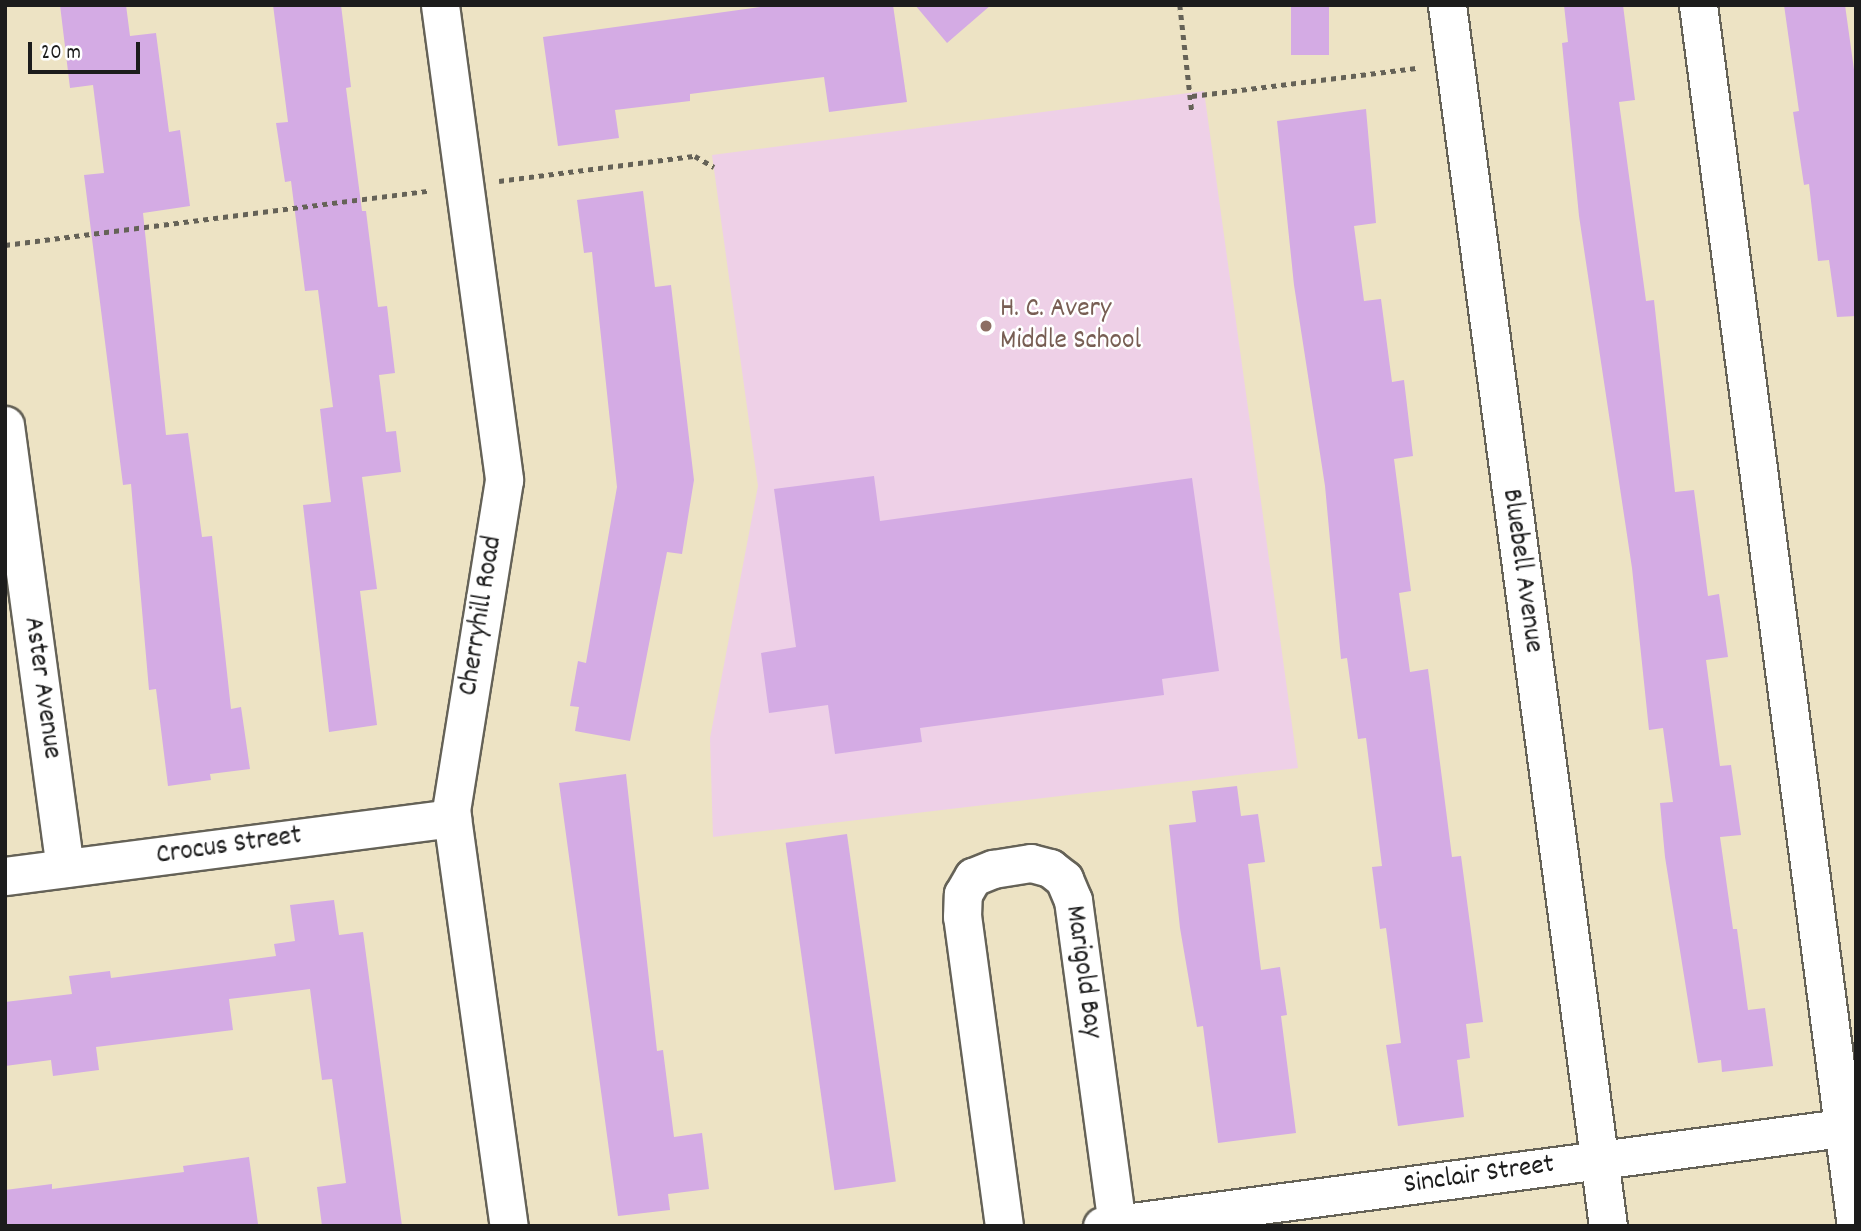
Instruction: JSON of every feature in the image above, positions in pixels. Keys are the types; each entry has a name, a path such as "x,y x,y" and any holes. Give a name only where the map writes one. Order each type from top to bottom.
{"street":[{"name":"Cherryhill Road","path":"440,5 504,480 452,818 509,1226"},
{"name":"Bluebell Avenue","path":"1447,5 1608,1226"},
{"path":"1698,5 1849,1127 1856,1226"},
{"name":"Aster Avenue","path":"5,425 65,868"},
{"name":"Crocus Street","path":"5,876 452,818"},
{"name":"Marigold Bay","path":"1004,1226 962,905 973,877 993,869 1031,863 1050,868 1065,878 1073,900 1112,1225"},
{"name":"Sinclair Street","path":"1112,1225 1597,1148 1849,1127"}],"path":[{"path":"1180,5 1192,112"},
{"path":"1192,96 1454,64"},
{"path":"5,245 695,156 714,167"}],"shaded area":[{"name":"H. C. Avery Middle School","path":"1204,91 1298,768 713,837 710,738 758,486 712,155"}],"building":[{"path":"60,5 126,5 130,36 156,33 169,132 180,130 190,206 143,213 166,435 188,433 202,537 212,536 231,709 241,707 250,769 210,774 211,780 168,786 156,689 149,690 131,484 123,485 84,175 104,173 93,85 70,88"},
{"path":"273,5 341,5 351,87 346,88 362,211 366,211 378,307 387,306 395,373 379,375 386,432 396,431 401,472 362,477 377,589 360,591 377,725 329,732 303,505 331,502 320,409 333,407 318,290 305,291 291,181 285,182 276,123 288,122"},
{"path":"774,5 893,5 907,102 829,112 824,77 690,94 690,101 615,110 619,138 558,146 543,37"},
{"path":"915,5 991,5 947,43"},
{"path":"1291,5 1329,5 1329,55 1291,55"},
{"path":"1564,5 1623,5 1635,100 1619,102 1646,301 1654,300 1675,492 1694,490 1708,596 1719,594 1728,657 1706,660 1720,766 1731,765 1741,835 1720,837 1733,929 1737,929 1748,1010 1765,1008 1773,1066 1722,1072 1721,1060 1698,1063 1665,857 1660,803 1673,802 1663,728 1649,730 1632,568 1579,216 1562,43 1568,42"},
{"path":"1784,5 1845,5 1856,84 1856,316 1837,317 1829,260 1818,261 1809,184 1804,185 1793,112 1799,111"},
{"path":"1366,109 1376,223 1354,226 1364,301 1381,299 1392,382 1404,380 1413,456 1394,459 1411,591 1399,593 1410,672 1428,669 1452,857 1461,856 1483,1022 1466,1024 1470,1058 1457,1060 1464,1117 1398,1126 1386,1045 1401,1043 1386,928 1380,929 1372,867 1382,866 1366,738 1358,739 1347,658 1341,659 1325,486 1294,285 1277,121"},
{"path":"643,191 655,287 671,285 694,480 682,554 667,552 630,741 575,731 579,707 570,706 578,661 586,663 617,487 592,252 584,253 577,200"},
{"path":"874,476 880,521 1192,478 1219,671 1162,679 1164,695 920,728 922,742 835,754 828,705 769,713 761,653 796,647 774,489"},
{"path":"626,774 657,1051 663,1050 674,1137 702,1133 709,1189 668,1194 670,1210 618,1216 559,783"},
{"path":"1237,786 1241,816 1258,814 1265,862 1248,864 1261,970 1280,967 1287,1015 1281,1016 1296,1133 1218,1143 1203,1026 1197,1027 1180,928 1169,825 1196,822 1192,791"},
{"path":"847,834 896,1182 834,1190 786,843"},
{"path":"334,900 339,935 363,932 402,1226 322,1226 317,1187 346,1183 332,1079 322,1080 310,989 229,999 233,1030 96,1047 99,1070 53,1076 51,1060 5,1066 5,1002 72,994 69,976 110,971 111,978 276,956 274,944 295,941 290,905"},
{"path":"249,1157 258,1224 5,1226 5,1190 52,1184 52,1189 184,1172 183,1166"}],"place":[{"name":"H. C. Avery Middle School","path":"986,326"}]}
